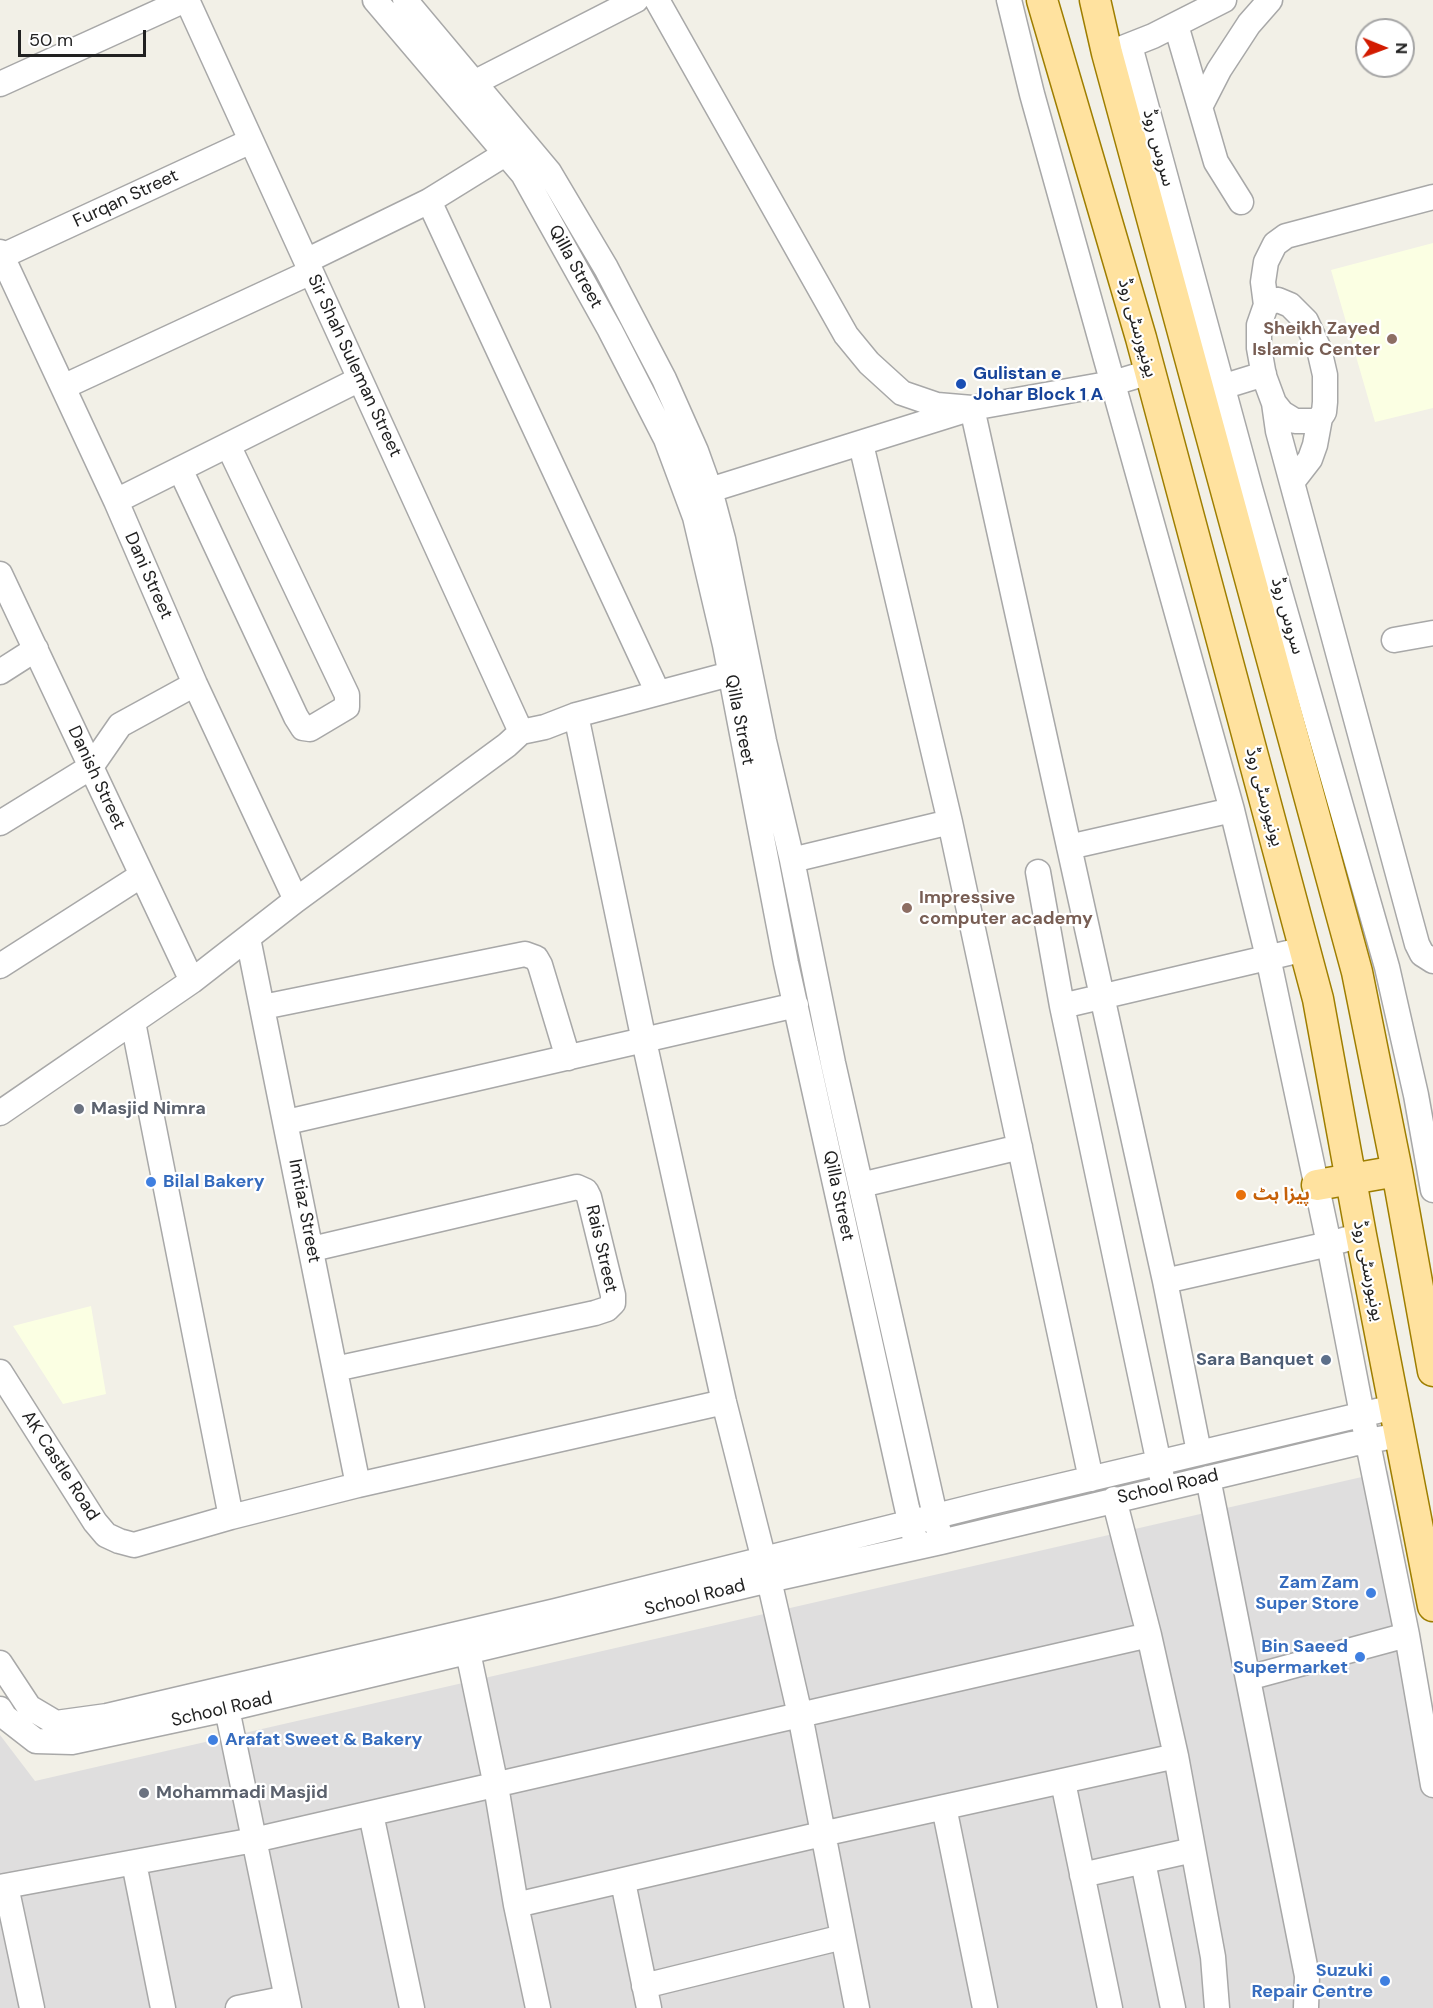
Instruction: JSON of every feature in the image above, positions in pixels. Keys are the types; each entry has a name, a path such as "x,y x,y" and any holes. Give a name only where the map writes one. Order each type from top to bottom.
{"main road":[{"name":"یونیورسٹی روڈ","path":"1042,0 1150,372 1318,999 1350,1180 1433,1606"},
{"path":"1095,0 1119,50 1212,391 1357,972 1397,1171 1433,1371"},
{"path":"1317,1185 1397,1171"}],"street":[{"path":"0,84 186,0"},
{"name":"Sir Shah Suleman Street","path":"186,0 521,732"},
{"name":"Qilla Street","path":"375,0 549,172 606,268 664,379 696,451 710,490 723,539 764,741 941,1542"},
{"name":"Qilla Street","path":"405,0 505,154 522,174 604,319 666,439 695,517 730,674 796,1005 917,1546"},
{"path":"464,88 636,0"},
{"path":"657,0 846,335 869,363 902,393 937,405 972,408"},
{"path":"1008,0 1035,105 1232,810 1268,957 1317,1185 1407,1635 1433,1785"},
{"path":"1119,50 1176,25 1224,0"},
{"path":"1200,107 1249,24 1270,0"},
{"path":"1176,25 1216,162 1241,202"},
{"name":"Furqan Street","path":"1,255 251,141"},
{"path":"63,387 309,267 429,201 505,154"},
{"path":"1433,197 1286,236 1275,244 1266,262 1263,282 1266,305 1259,337 1264,374 1274,403 1278,431 1417,944 1422,954 1433,961"},
{"path":"429,201 658,693"},
{"name":"Dani Street","path":"1,255 116,501 195,684 296,900"},
{"path":"1266,305 1278,300 1296,310 1310,328 1324,375 1325,402 1315,446 1293,482"},
{"path":"710,490 972,408 1113,383 1150,372"},
{"path":"1212,391 1264,374"},
{"path":"116,501 360,379"},
{"path":"641,391 664,379"},
{"name":"سروس روڈ","path":"1212,391 1387,967 1416,1095 1433,1190"},
{"path":"1274,403 1282,413 1295,421 1305,422 1320,418"},
{"path":"972,408 1165,1281 1199,1452"},
{"path":"861,444 950,822 1091,1479"},
{"path":"180,469 296,717 303,728 310,729 346,706 347,695 228,445"},
{"name":"Danish Street","path":"0,574 192,981"},
{"path":"1394,640 1433,633"},
{"path":"0,672 36,650"},
{"path":"0,1113 192,981 296,900 507,746 521,732 730,674"},
{"path":"0,823 91,766 120,725 195,684"},
{"path":"576,715 644,1041 724,1402 800,1715 857,2008"},
{"path":"1069,847 1232,810"},
{"path":"792,860 950,822"},
{"path":"1038,872 1062,1006 1164,1488"},
{"path":"0,966 142,874"},
{"name":"Imtiaz Street","path":"248,938 287,1122 358,1485"},
{"path":"1062,1006 1305,949"},
{"path":"263,1006 525,954 532,955 540,965 568,1058"},
{"path":"287,1122 796,1005"},
{"path":"133,1022 231,1517 358,1485 724,1402"},
{"path":"861,1185 1020,1147"},
{"path":"1397,1171 1428,1166"},
{"name":"Rais Street","path":"312,1249 577,1187 586,1191 589,1197 613,1295 613,1303 607,1309 596,1313 335,1369"},
{"path":"1165,1281 1361,1235"},
{"name":"AK Castle Road","path":"0,1372 95,1522 106,1535 134,1545 231,1517"},
{"name":"School Road","path":"0,1663 29,1707 56,1723 107,1716 134,1719 227,1709 468,1652 765,1570 911,1522 1362,1414 1397,1421"},
{"name":"School Road","path":"0,1709 5,1717 36,1742 72,1742 134,1719 556,1611 765,1570 941,1542 1114,1499 1367,1441 1397,1421"},
{"path":"1208,1478 1307,1976 1306,2008"},
{"path":"1114,1499 1149,1635 1176,1756 1213,1957 1217,2008"},
{"path":"32,2008 3,1886 254,1840 1149,1635"},
{"path":"1248,1678 1407,1635"},
{"path":"468,1652 538,2008"},
{"path":"227,1709 288,2003 238,2008"},
{"path":"516,1905 822,1834 1176,1756"},
{"path":"1063,1782 1110,2008"},
{"path":"944,1807 985,2008"},
{"path":"371,1814 412,2008"},
{"path":"1082,1875 1193,1850"},
{"path":"1143,1862 1173,2008"},
{"path":"134,1863 163,2008"},
{"path":"623,1882 646,1997 843,1937"}],"shaded area":[{"name":"Sheikh Zayed Islamic Center","path":"1433,243 1433,408 1375,422 1331,270"},
{"path":"91,1306 106,1394 63,1404 13,1326"},
{"path":"1388,1471 1433,1714 1433,2008 0,2008 0,1735 35,1781"}],"place":[{"name":"Sheikh Zayed Islamic Center","path":"1392,339"},
{"name":"Gulistan e Johar Block 1 A","path":"961,384"},
{"name":"Impressive computer academy","path":"907,908"},
{"name":"Masjid Nimra","path":"79,1109"},
{"name":"Bilal Bakery","path":"151,1182"},
{"name":"پیزا ہٹ","path":"1241,1195"},
{"name":"Sara Banquet","path":"1326,1360"},
{"name":"Zam Zam Super Store","path":"1371,1593"},
{"name":"Bin Saeed Supermarket","path":"1360,1657"},
{"name":"Arafat Sweet & Bakery","path":"213,1740"},
{"name":"Mohammadi Masjid","path":"144,1793"},
{"name":"Suzuki Repair Centre","path":"1385,1981"}]}
